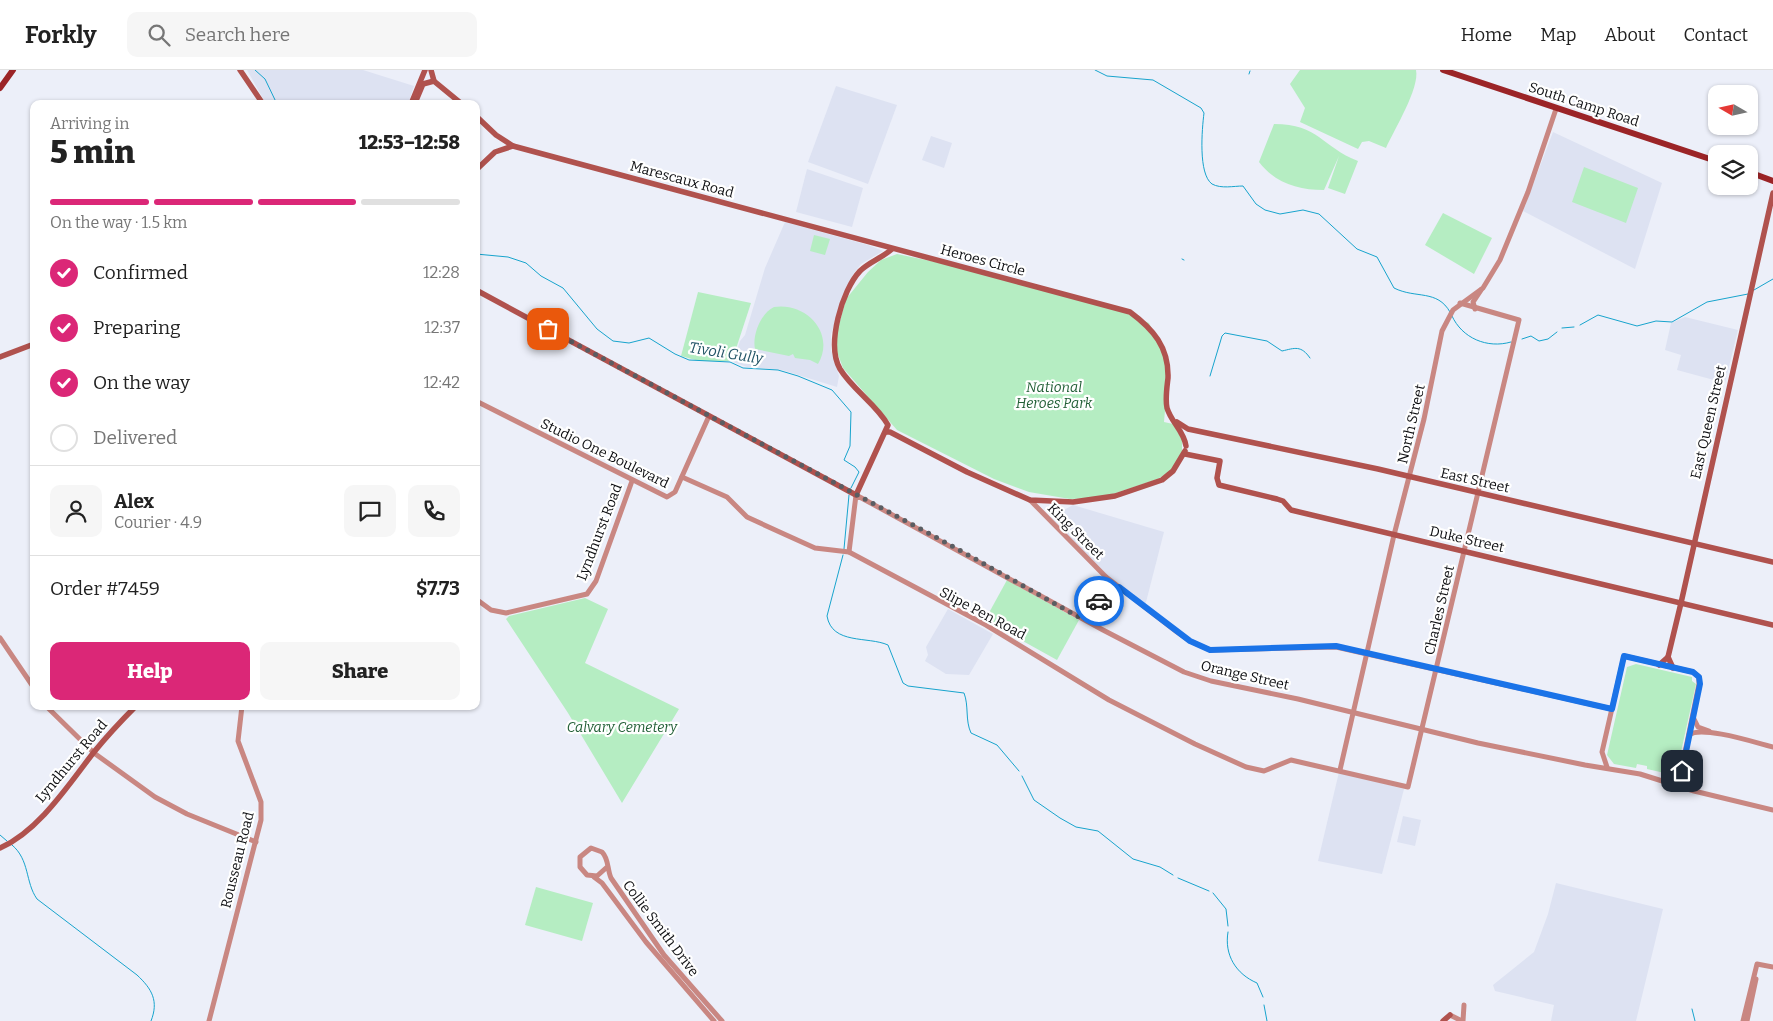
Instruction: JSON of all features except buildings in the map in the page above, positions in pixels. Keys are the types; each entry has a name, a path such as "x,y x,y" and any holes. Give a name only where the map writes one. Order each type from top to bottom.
{"main road":[{"path":"0,88 13,70"},
{"path":"240,70 260,100"},
{"path":"414,100 425,70"},
{"path":"431,70 434,81 457,100"},
{"name":"South Camp Road","path":"1443,70 1708,158"},
{"path":"415,100 423,84 434,81"},
{"name":"Marescaux Road","path":"480,120 496,135 513,146 892,249"},
{"path":"480,166 495,152 500,144 496,135"},
{"path":"495,152 513,146"},
{"path":"1758,174 1773,176"},
{"path":"1758,175 1773,181"},
{"name":"East Queen Street","path":"1668,656 1773,194"},
{"path":"480,292 856,495 888,425 841,370 834,337 844,300 853,280 868,264 892,249"},
{"name":"Heroes Circle","path":"892,249 1130,312 1148,324 1164,348 1168,368 1167,409 1183,436 1186,446"},
{"path":"0,357 30,346"},
{"name":"East Street","path":"1173,420 1188,429 1478,493 1773,562"},
{"path":"886,432 971,474 1030,500 1073,502 1114,496 1162,480 1173,470 1184,454 1188,429"},
{"name":"Duke Street","path":"1184,454 1220,460 1217,482 1223,486 1283,501 1291,510 1773,625"},
{"path":"1659,665 1668,656 1673,668"},
{"name":"Lyndhurst Road","path":"0,848 38,820 68,788 94,753 132,710"}],"street":[{"name":"North Street","path":"1340,770 1394,535 1410,478 1437,361 1442,330 1453,310 1460,303 1483,288 1500,260 1515,226 1556,108"},
{"path":"1475,309 1473,302 1483,288"},
{"path":"1460,303 1475,309"},
{"name":"Charles Street","path":"1408,787 1518,320 1475,309"},
{"name":"Studio One Boulevard","path":"480,403 667,497 672,496 682,477 709,416"},
{"name":"Slipe Pen Road","path":"682,477 727,497 747,517 815,548 849,552 986,625 1042,658 1076,682 1195,744 1257,771 1264,771 1286,761 1300,762 1408,787"},
{"name":"Lyndhurst Road","path":"480,602 492,610 506,612 587,594 596,580 632,481"},
{"path":"849,552 856,495"},
{"name":"Orange Street","path":"856,495 1084,620 1184,672 1211,681 1485,744 1580,764 1607,767 1674,784"},
{"name":"King Street","path":"1030,500 1119,587 1184,637 1210,650 1336,646 1612,709"},
{"name":"King Street","path":"1084,620 1094,610 1104,592 1106,576"},
{"path":"1104,592 1119,587"},
{"path":"1094,610 1093,622 1103,630"},
{"path":"0,638 30,682"},
{"path":"1607,767 1602,752 1624,656 1693,672 1700,680 1680,778 1674,784 1694,791 1773,810"},
{"path":"50,710 94,753 155,797 187,814 256,842"},
{"name":"Rousseau Road","path":"209,1021 256,842 262,812 257,792 238,741 242,710"},
{"path":"1693,717 1698,727 1712,733"},
{"path":"1688,736 1694,732 1712,733 1773,747"},
{"path":"594,848 602,852 607,859 606,868 600,875 594,877 584,874 580,867 580,857 584,851 594,848"},
{"name":"Collie Smith Drive","path":"606,868 664,955 722,1021"},
{"name":"Collie Smith Drive","path":"594,877 602,883 646,942 714,1021"},
{"path":"1747,1021 1758,964 1773,967"},
{"path":"1743,1021 1753,988"},
{"path":"1448,1019 1462,1021 1464,1005"}],"shaded area":[{"path":"247,70 363,70 414,86 409,100 264,100"},
{"path":"836,86 897,105 868,184 808,162"},
{"path":"1553,132 1662,183 1635,269 1523,211"},
{"path":"931,136 952,143 944,168 922,160"},
{"path":"807,169 863,188 852,227 796,212"},
{"path":"785,222 883,251 861,264 847,286 831,334 831,350 839,376 837,387 782,370 747,367 733,362 740,341 745,335 765,268"},
{"path":"1685,317 1738,330 1725,383 1677,370 1681,355 1665,350 1671,323"},
{"path":"1073,505 1164,532 1145,606 1106,575 1051,517"},
{"path":"948,609 993,634 969,675 946,674 925,661 928,655 926,647"},
{"path":"1339,772 1404,789 1382,874 1318,861"},
{"path":"1403,816 1421,820 1415,846 1397,842"},
{"path":"1556,883 1663,909 1636,1021 1551,1021 1554,1005 1495,991 1493,985 1534,952 1548,914"}],"green space":[{"path":"1300,70 1416,70 1416,78 1406,109 1386,148 1369,141 1362,142 1358,149 1300,122 1305,108 1290,84"},
{"path":"1274,124 1289,125 1311,132 1358,161 1345,194 1328,188 1339,156 1324,190 1296,187 1280,180 1265,169 1259,162"},
{"path":"1584,167 1638,188 1626,223 1572,202"},
{"path":"1443,213 1492,238 1474,274 1425,245"},
{"path":"814,235 830,239 825,255 810,251"},
{"name":"National Heroes Park","path":"897,254 964,268 1117,309 1149,323 1165,355 1168,375 1164,422 1173,424 1182,439 1182,454 1173,469 1158,479 1116,493 1098,498 1070,499 1029,492 994,479 897,430 843,368 836,349 836,336 846,299 868,272 881,260"},
{"path":"698,292 751,303 732,361 699,361 681,356"},
{"path":"774,307 797,309 815,322 823,341 823,352 818,364 810,360 795,358 793,354 789,356 755,349 754,343 758,325 765,314"},
{"path":"1007,580 1079,620 1057,660 985,620"},
{"name":"Calvary Cemetery","path":"585,598 608,609 585,663 679,709 622,803 568,713 506,619 509,616"},
{"path":"1636,664 1692,677 1692,681 1696,684 1677,770 1669,774 1647,769 1647,766 1637,764 1636,768 1614,764 1607,755 1627,667"},
{"path":"536,887 593,903 582,941 525,925"}],"waterway":[{"name":"Tivoli Gully","path":"255,70 265,79 275,100"},
{"path":"1095,70 1107,76 1153,80 1201,108 1204,113 1203,161 1208,179 1212,184 1223,187 1243,186 1256,204 1265,210 1280,214 1303,210 1319,214 1357,249 1377,257 1394,288 1432,297 1439,300 1450,312"},
{"name":"Tivoli Gully","path":"480,254 508,257 526,263 541,276 563,288 597,329 613,341 629,343 649,338 689,360 730,362 743,368 778,370 832,390 851,412 850,446 844,460 859,472 851,488"},
{"path":"1754,290 1773,279"},
{"path":"1580,325 1598,315 1637,326 1656,321 1672,322 1707,302 1748,294"},
{"path":"1452,316 1456,324 1476,340 1493,344 1511,342"},
{"path":"1562,328 1574,327"},
{"path":"1522,339 1531,336 1539,341 1548,339 1557,332"},
{"path":"1210,376 1222,336 1225,333 1267,341 1282,351 1298,348 1304,351 1310,358"},
{"name":"Tivoli Gully","path":"844,549 849,495"},
{"name":"Tivoli Gully","path":"843,555 827,616 830,625 843,636 888,645 903,683 908,686 964,693 971,733 997,745 1019,771"},
{"name":"Tivoli Gully","path":"1022,776 1034,800 1060,818 1076,827 1098,831 1133,859 1160,867 1173,875"},
{"path":"0,835 7,841"},
{"path":"12,845 22,857 37,899 137,975 147,985 154,1001 151,1021"},
{"name":"Tivoli Gully","path":"1178,878 1209,891"},
{"name":"Tivoli Gully","path":"1213,893 1226,909 1228,926"},
{"name":"Tivoli Gully","path":"1228,932 1228,948 1233,963 1243,974 1257,983 1263,997"},
{"name":"Tivoli Gully","path":"1264,1005 1267,1021"},
{"path":"1692,1009 1695,1021"}],"way so far":[{"path":"548,329 783,457 954,547 1084,620 1094,610 1099,601"}],"route":[{"path":"1099,601 1104,592 1119,587 1190,641 1210,650 1336,646 1560,699 1612,709 1624,656 1693,672 1699,677 1700,684 1682,771"}]}
